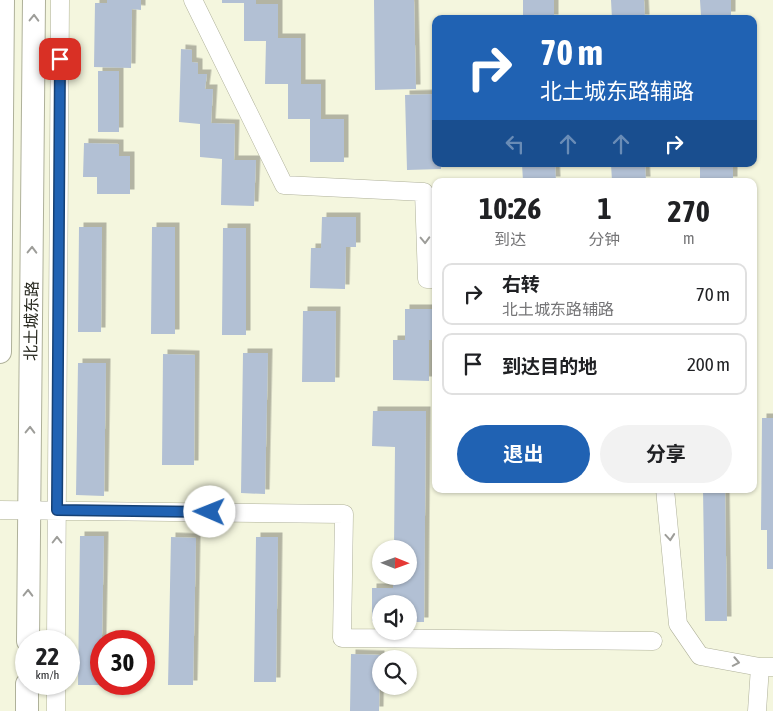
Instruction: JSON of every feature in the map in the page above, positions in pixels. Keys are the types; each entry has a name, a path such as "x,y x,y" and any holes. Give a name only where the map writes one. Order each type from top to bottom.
{"main road":[{"name":"北土城东路","path":"0,352 3,0"},
{"name":"北土城东路","path":"28,630 34,0"},
{"path":"27,695 27,711"}],"street":[{"path":"56,630 60,0"},
{"path":"193,0 284,185 424,192 426,279 432,279"},
{"path":"665,493 678,624 700,656 766,667 756,711"},
{"path":"0,510 344,514 342,638 653,641"},
{"path":"56,695 56,711"}],"building":[{"path":"107,0 141,0 141,10 132,9 131,68 94,67 95,3 107,3"},
{"path":"222,0 256,0 256,4 278,4 278,38 301,38 301,84 321,84 321,119 344,119 344,162 310,162 310,119 288,119 288,84 265,84 266,41 244,41 244,3 222,3"},
{"path":"374,0 414,0 416,89 375,90"},
{"path":"523,0 554,0 554,15 523,15"},
{"path":"611,0 644,0 645,15 612,15"},
{"path":"700,0 731,0 731,15 701,15"},
{"path":"181,49 192,50 192,62 198,63 198,74 207,74 205,89 213,89 211,123 235,124 234,160 256,160 254,206 221,205 222,159 200,157 200,124 179,122"},
{"path":"98,71 119,71 119,132 98,132"},
{"path":"432,94 432,167 441,167 441,169 407,170 405,95"},
{"path":"84,143 119,144 119,156 130,156 130,194 97,194 97,177 83,177"},
{"path":"522,167 555,167 556,178 523,178"},
{"path":"611,167 645,167 646,178 612,178"},
{"path":"700,167 733,167 733,178 700,178"},
{"path":"322,217 356,217 356,247 346,247 345,289 310,288 311,248 321,248"},
{"path":"79,227 102,227 101,332 78,332"},
{"path":"152,227 175,227 175,334 151,334"},
{"path":"223,228 246,228 246,335 222,335"},
{"path":"405,309 432,309 432,340 429,340 429,381 393,380 393,340 405,340"},
{"path":"303,311 336,311 335,382 302,382"},
{"path":"243,353 268,353 265,494 241,493"},
{"path":"163,354 195,355 194,465 162,465"},
{"path":"78,363 106,363 104,496 76,495"},
{"path":"373,411 426,411 424,622 417,622 417,595 372,595 372,588 393,588 393,585 418,585 418,540 394,540 395,447 372,446"},
{"path":"762,418 773,418 773,569 767,569 767,530 761,530"},
{"path":"703,493 725,493 727,621 705,621"},
{"path":"80,536 104,536 102,630 90,630 90,685 80,685"},
{"path":"171,537 196,538 193,685 168,685"},
{"path":"256,537 278,537 276,682 254,682"},
{"path":"351,654 372,655 372,695 379,695 379,711 350,711"}],"route":[{"path":"60,59 57,510 210,512"}]}
